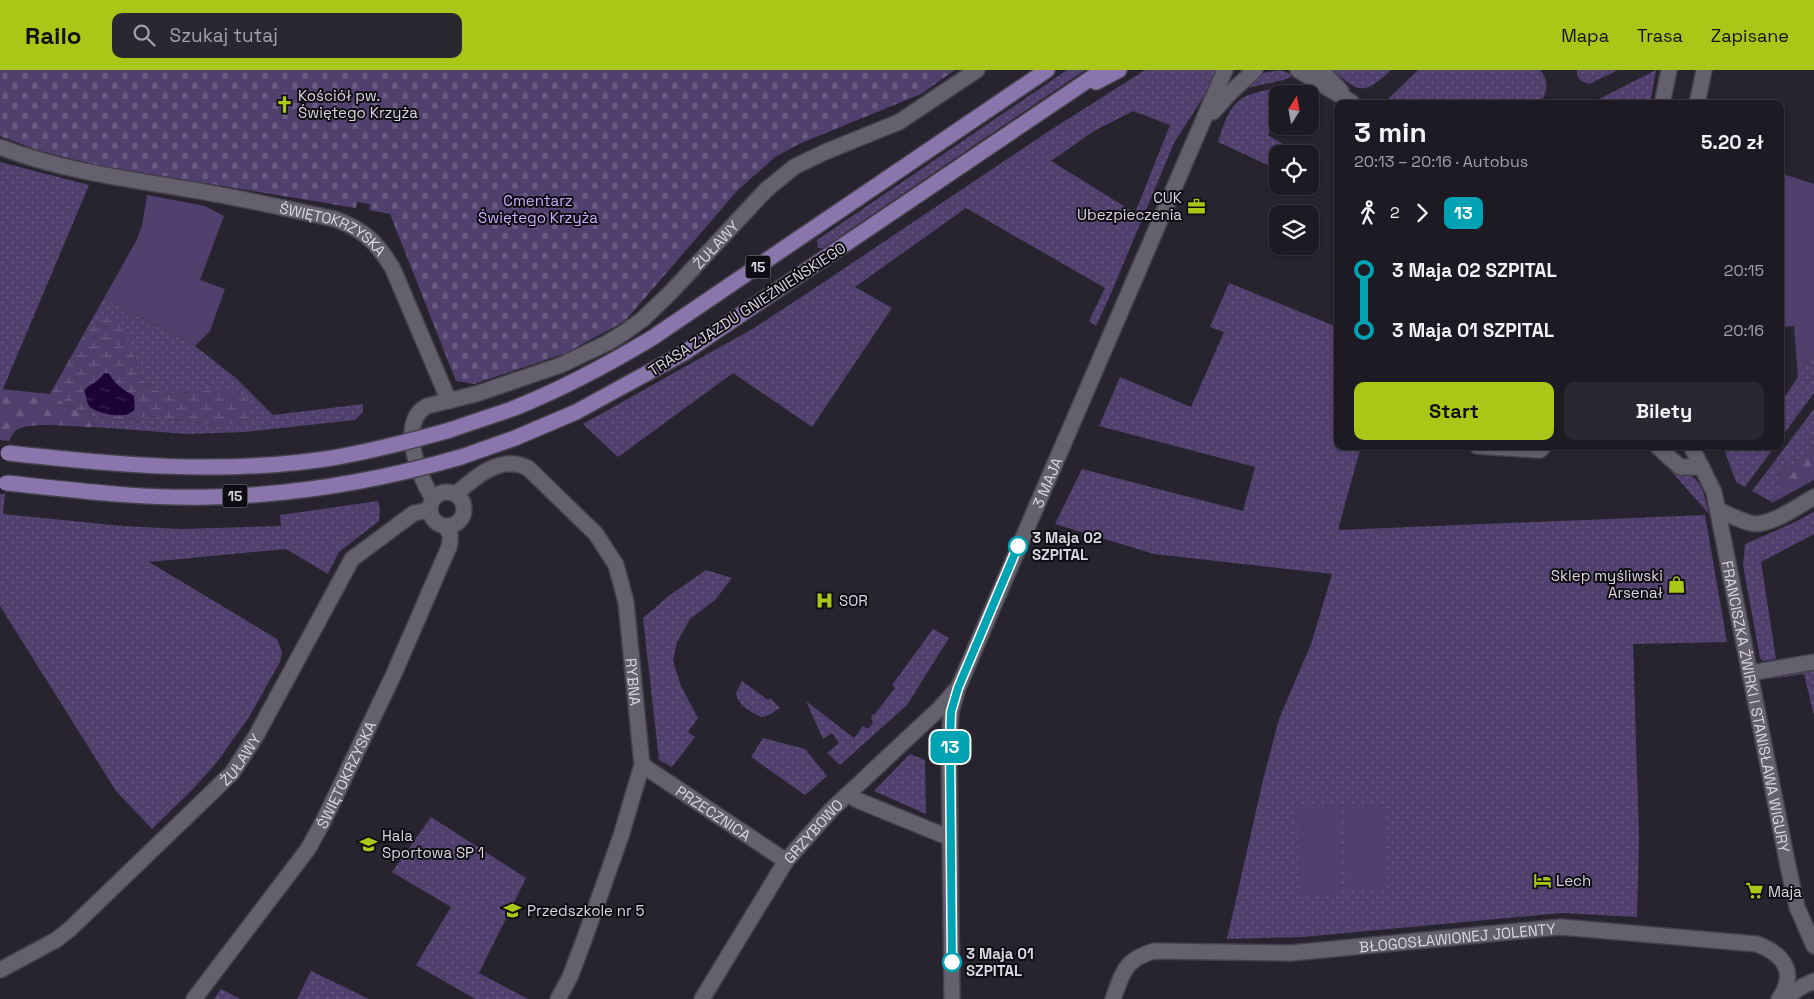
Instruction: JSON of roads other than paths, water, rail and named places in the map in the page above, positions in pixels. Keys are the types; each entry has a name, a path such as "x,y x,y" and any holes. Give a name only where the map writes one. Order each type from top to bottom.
{"main road":[{"name":"TRASA ZJAZDU GNIEŹNIEŃSKIEGO","path":"4,453 184,468 257,466 332,458 400,444 450,430 512,408 608,364 652,338 1047,70"},
{"name":"TRASA ZJAZDU GNIEŹNIEŃSKIEGO","path":"3,483 135,495 202,498 300,492 374,480 461,457 515,438 576,412 684,353 1104,70"},
{"path":"1059,100 1120,70"}],"street":[{"name":"ŻUŁAWY","path":"449,401 476,394 561,365 607,343 625,332 672,291 766,190 794,168 826,152 899,122 976,70"},
{"name":"3 MAJA","path":"952,999 951,712 958,688 1225,70"},
{"name":"3 MAJA","path":"1201,127 1229,94 1255,70"},
{"path":"1298,70 1347,100"},
{"path":"1321,70 1349,100"},
{"path":"1663,100 1669,70"},
{"path":"1698,100 1704,70"},
{"name":"ŚWIĘTOKRZYSKA","path":"0,147 46,163 85,172 203,192 335,219 354,226 372,239 393,269 449,401"},
{"path":"431,505 443,492 456,494 463,502 462,517 455,524 445,526 434,521 431,505 414,453 411,428 420,410 427,406 449,401"},
{"path":"1662,450 1680,467 1696,452 1714,492"},
{"name":"FRANCISZKA ŻWIRKI I STANISŁAWA WIGURY","path":"1696,452 1714,492 1788,866 1798,907 1814,946"},
{"name":"RYBNA","path":"456,494 470,481 497,465 522,465 528,468 596,534 616,565 626,602 642,765 621,836 584,940 570,977 558,999"},
{"path":"1718,510 1752,524 1760,524 1772,520 1814,497"},
{"name":"ŻUŁAWY","path":"0,970 56,940 70,930 232,773 256,736 352,559 414,513 431,505"},
{"name":"ŚWIĘTOKRZYSKA","path":"194,999 282,885 308,849 323,822 393,676 449,547 450,532 445,526"},
{"path":"1750,674 1814,662"},
{"name":"GRZYBOWO","path":"702,999 786,861 830,810 940,708 958,688"},
{"name":"PRZECZNICA","path":"642,765 786,861"},
{"path":"849,794 857,800 950,838"},
{"name":"BŁOGOSŁAWIONEJ JOLENTY","path":"1113,999 1125,967 1139,956 1154,951 1290,953 1561,927 1757,944 1770,949 1784,962 1787,972 1786,984 1779,999"},
{"path":"1784,999 1814,981"}],"water":[{"path":"104,373 109,373 117,384 134,396 135,409 131,413 114,415 102,413 89,406 84,391"}],"place":[{"name":"Kościół pw. Świętego Krzyża","path":"284,104"},
{"name":"CUK Ubezpieczenia","path":"1196,206"},
{"name":"3 Maja 02 SZPITAL","path":"1018,546"},
{"name":"Sklep myśliwski Arsenał","path":"1677,584"},
{"name":"SOR","path":"825,600"},
{"name":"Hala Sportowa SP 1","path":"368,844"},
{"name":"Lech","path":"1542,880"},
{"name":"Maja","path":"1754,891"},
{"name":"Przedszkole nr 5","path":"513,910"},
{"name":"3 Maja 01 SZPITAL","path":"952,962"}],"park label":[{"name":"Cmentarz Świętego Krzyża","path":"538,208"}]}
